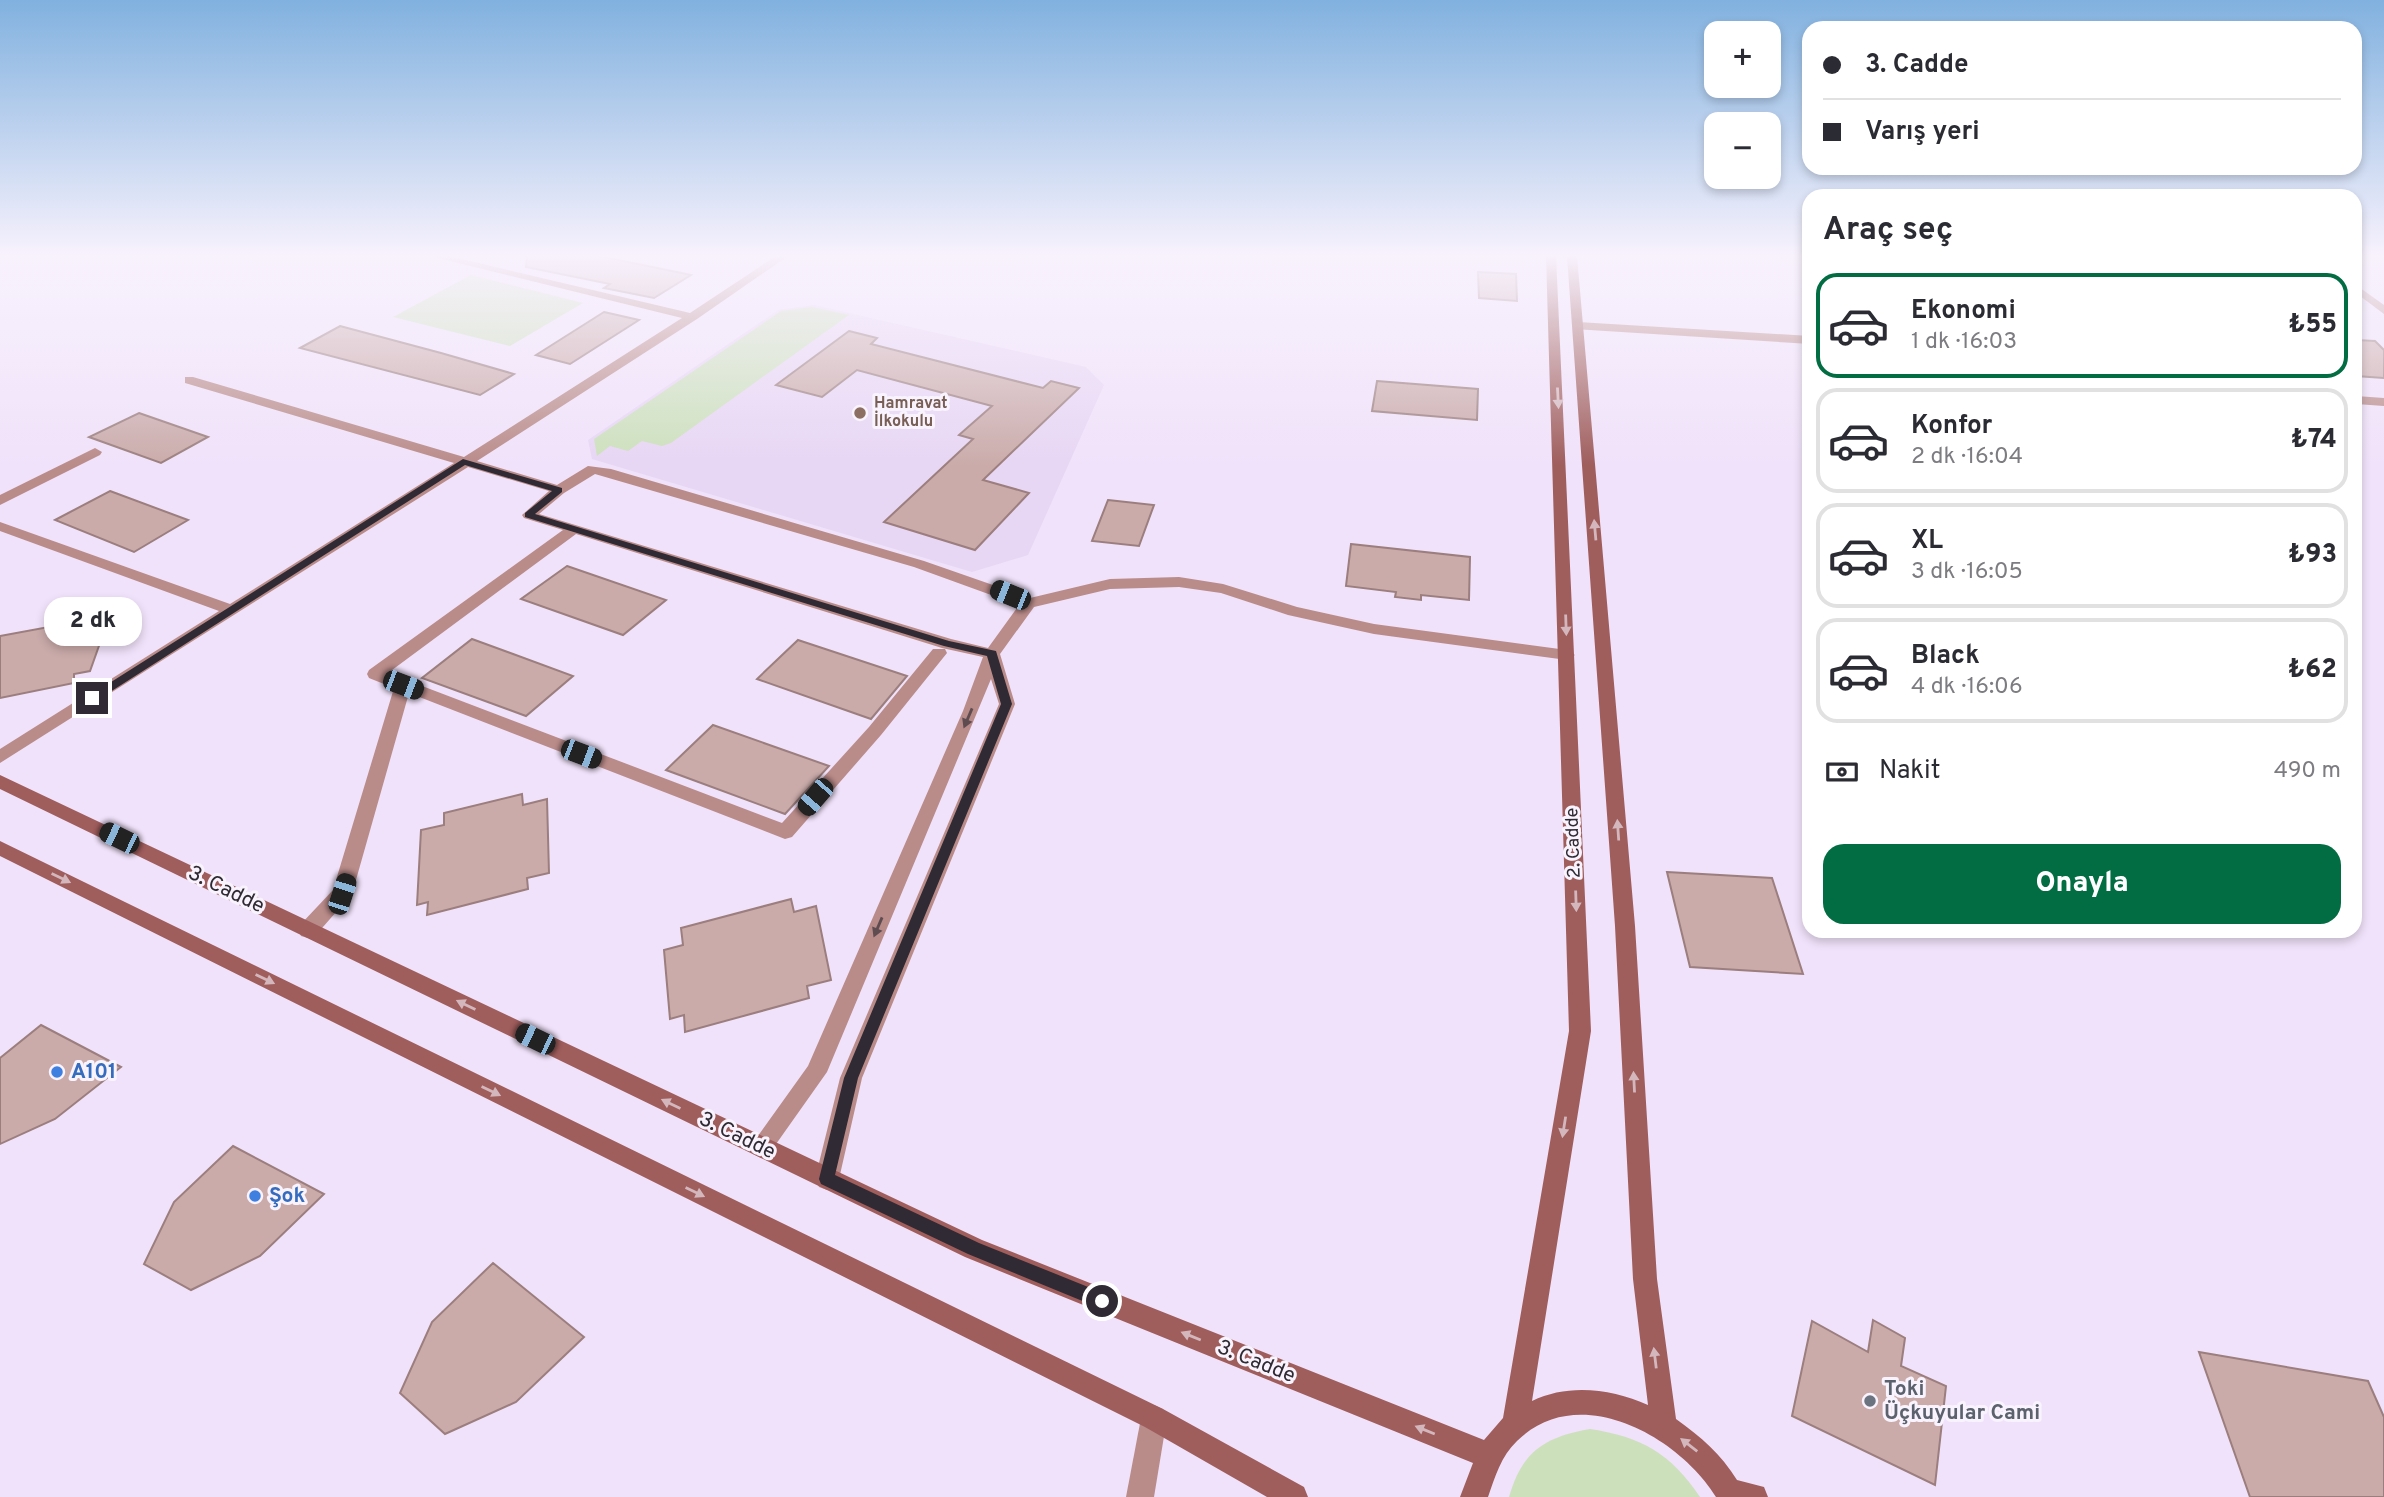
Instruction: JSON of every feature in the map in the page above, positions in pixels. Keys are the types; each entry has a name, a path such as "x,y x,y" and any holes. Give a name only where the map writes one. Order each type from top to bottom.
{"main road":[{"name":"2. Cadde","path":"1515,1424 1580,1031 1554,326"},
{"path":"1578,326 1623,898 1645,1279 1664,1425"},
{"name":"3. Cadde","path":"0,781 974,1249 1489,1456"},
{"path":"0,848 1154,1418 1294,1497"},
{"path":"1474,1497 1489,1456 1515,1424 1547,1407 1585,1401 1624,1407 1664,1425 1700,1454 1739,1495"}],"street":[{"path":"0,757 679,326"},
{"path":"1578,326 1802,340"},
{"path":"189,380 559,490"},
{"path":"2362,400 2384,402"},
{"path":"0,501 95,452"},
{"path":"992,654 948,644 528,515 559,490 593,469 919,564 1029,603 1110,584 1157,581 1190,583 1223,589 1294,611 1374,629 1567,655"},
{"path":"0,526 231,610"},
{"path":"574,529 375,674 785,832 875,731 939,653"},
{"path":"761,1147 816,1072 971,711 992,654 1029,603"},
{"path":"827,1179 851,1078 1007,704 992,654"},
{"path":"308,930 342,894 403,685"},
{"path":"1140,1497 1154,1418"}],"shaded area":[{"name":"Hamravat İlkokulu","path":"755,326 906,326 1086,367 1104,385 1028,555 972,572 592,459 588,440"}],"green space":[{"path":"429,326 544,326 510,346"},
{"path":"759,326 834,326 671,443 662,446 642,441 628,451 610,446 597,456 594,439"},
{"path":"1590,1429 1640,1442 1666,1458 1700,1497 1509,1497 1514,1481 1528,1457 1548,1442"}],"building":[{"path":"340,326 514,374 480,395 300,348"},
{"path":"582,326 630,326 570,364 536,355"},
{"path":"849,331 877,338 871,344 1043,388 1051,381 1079,388 983,480 1029,493 975,550 884,522 973,439 959,435 992,406 857,370 822,397 776,385"},
{"path":"2362,340 2375,341 2384,350 2384,378 2362,376"},
{"path":"1377,381 1478,389 1477,420 1372,411"},
{"path":"139,413 208,437 161,463 89,437"},
{"path":"110,491 188,520 134,552 55,520"},
{"path":"1108,500 1154,505 1139,546 1092,541"},
{"path":"1351,544 1470,557 1469,600 1421,595 1421,600 1395,597 1396,592 1346,586"},
{"path":"567,566 666,600 623,635 521,599"},
{"path":"97,618 91,629 106,626 90,671 74,674 74,683 0,698 0,636"},
{"path":"472,639 573,676 526,716 422,678"},
{"path":"798,640 907,676 871,719 757,679"},
{"path":"713,725 829,766 785,814 666,770"},
{"path":"522,794 523,805 547,799 549,873 527,878 528,889 427,915 428,902 417,905 421,830 444,825 444,813"},
{"path":"1667,872 1772,878 1803,974 1690,967"},
{"path":"791,899 794,912 816,906 831,980 807,986 809,998 685,1032 684,1015 670,1019 664,950 683,945 681,928"},
{"path":"41,1025 121,1067 55,1119 0,1144 0,1058"},
{"path":"233,1146 324,1194 260,1256 191,1290 144,1264 174,1202"},
{"path":"493,1263 584,1337 516,1402 445,1434 400,1393 432,1322"},
{"name":"Toki Üçkuyular Cami","path":"1873,1320 1905,1338 1901,1366 1946,1386 1935,1485 1792,1416 1812,1321 1868,1352"},
{"path":"2199,1352 2368,1381 2384,1417 2384,1497 2250,1497"}],"place":[{"name":"Hamravat İlkokulu","path":"860,413"},
{"name":"A101","path":"57,1072"},
{"name":"Şok","path":"255,1196"},
{"name":"Toki Üçkuyular Cami","path":"1870,1401"}],"route":[{"path":"92,698 463,461 559,490 528,515 948,644 992,654 1007,704 851,1078 827,1179 974,1249 1102,1301"}]}
